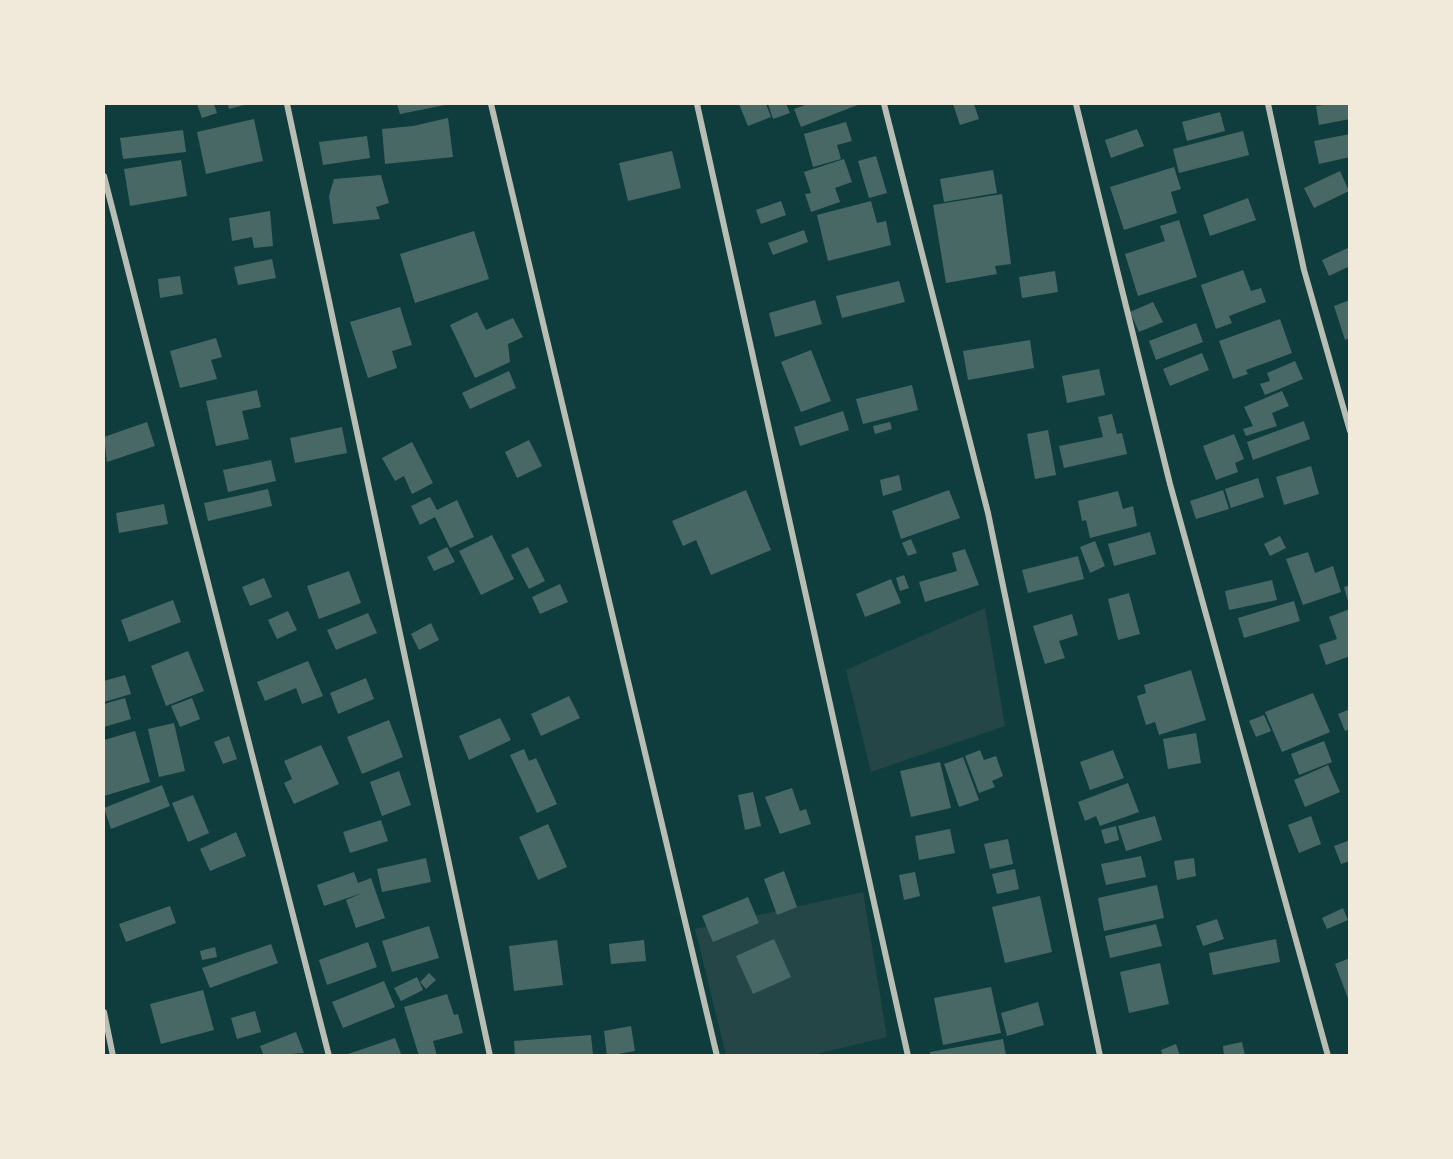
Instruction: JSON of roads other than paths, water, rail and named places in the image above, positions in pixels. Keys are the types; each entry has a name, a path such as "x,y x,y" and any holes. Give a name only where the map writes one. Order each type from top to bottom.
{"street":[{"path":"287,104 490,1056"},
{"path":"491,104 717,1056"},
{"path":"697,104 908,1056"},
{"path":"884,104 988,513 1100,1056"},
{"path":"1076,104 1170,484 1328,1056"},
{"path":"1268,104 1304,270 1350,431"},
{"path":"104,176 329,1056"},
{"path":"104,1012 113,1056"}]}
